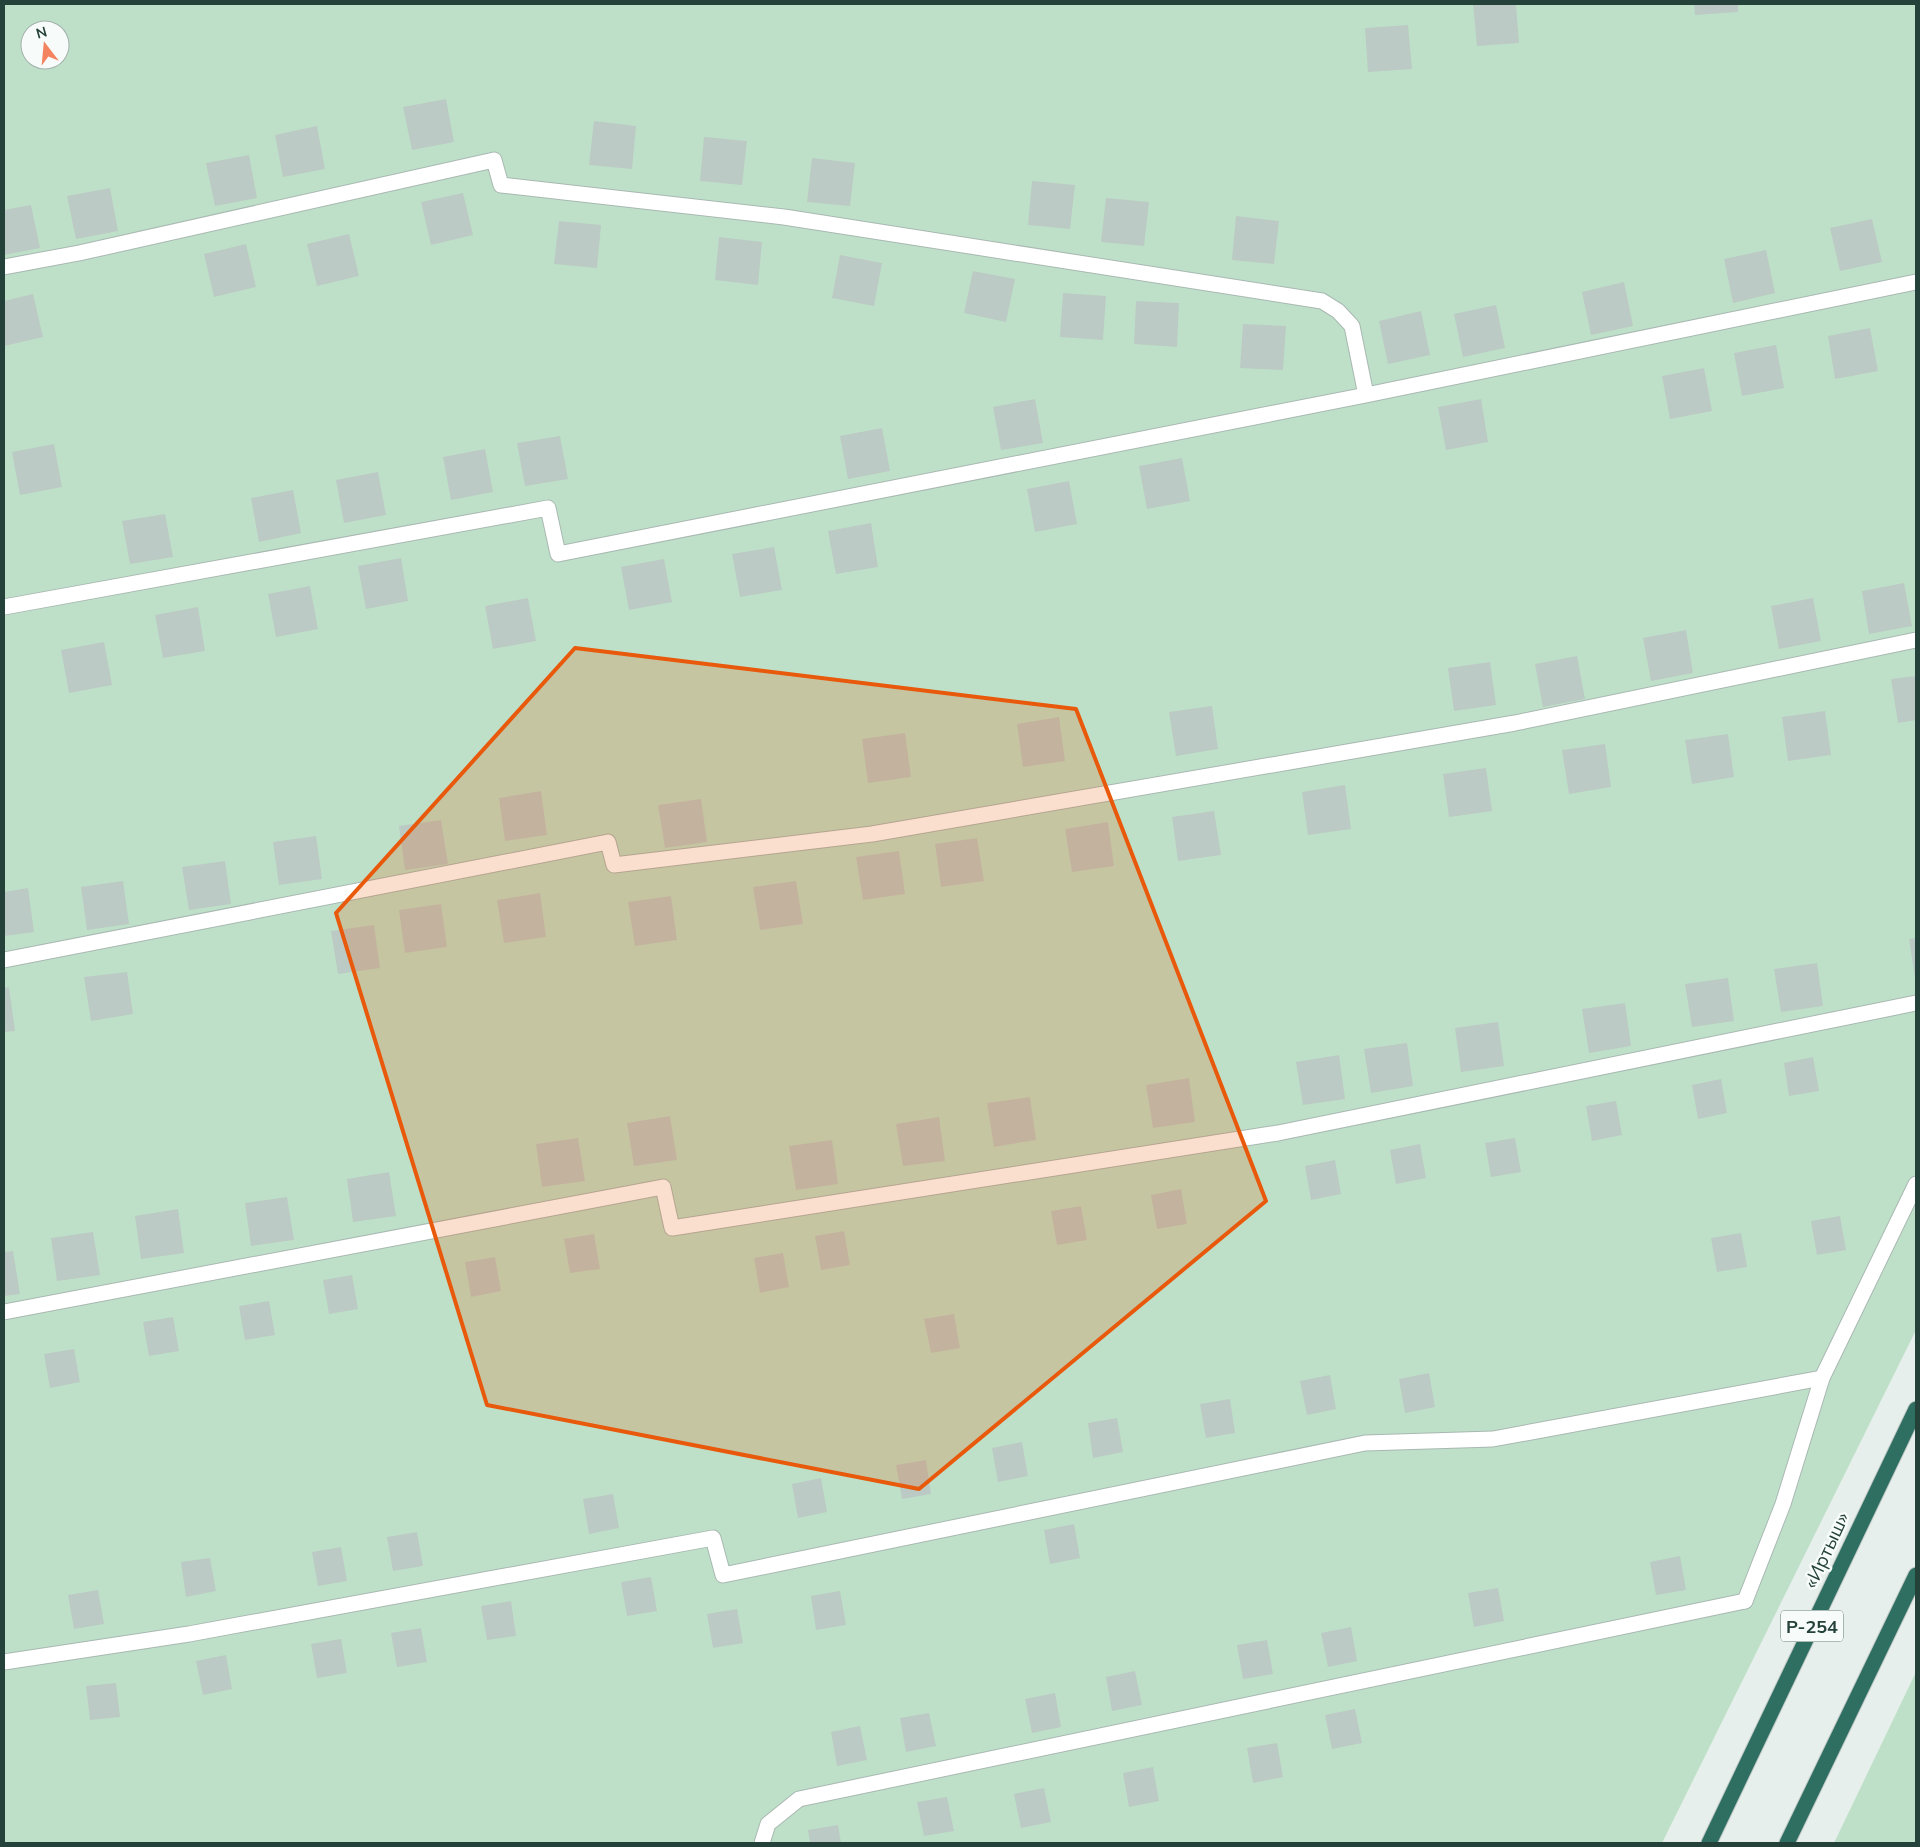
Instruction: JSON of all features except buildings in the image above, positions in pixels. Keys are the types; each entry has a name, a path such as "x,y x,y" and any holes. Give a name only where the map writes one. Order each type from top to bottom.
{"highway":[{"name":"«Иртыш»","path":"1708,1843 1916,1409"},
{"path":"1786,1843 1916,1574"}],"street":[{"path":"4,267 79,253 494,160 501,186 784,217 1322,301 1338,311 1352,326 1366,394"},
{"path":"4,607 548,508 558,554 1366,394 1916,282"},
{"path":"4,960 608,842 614,865 881,832 1515,723 1916,640"},
{"path":"4,1312 663,1187 672,1228 1278,1133 1916,1003"},
{"path":"762,1843 768,1824 799,1799 1744,1601 1783,1504 1822,1378 1916,1184"},
{"path":"4,1662 189,1634 713,1538 722,1575 1365,1443 1492,1439 1822,1378"}],"highlighted area":[{"path":"575,648 1076,709 1266,1201 919,1489 487,1405 336,913"}],"green space":[{"path":"4,4 1916,4 1916,1330 1662,1843 4,1843"},
{"path":"1916,1672 1916,1843 1834,1843"}]}
